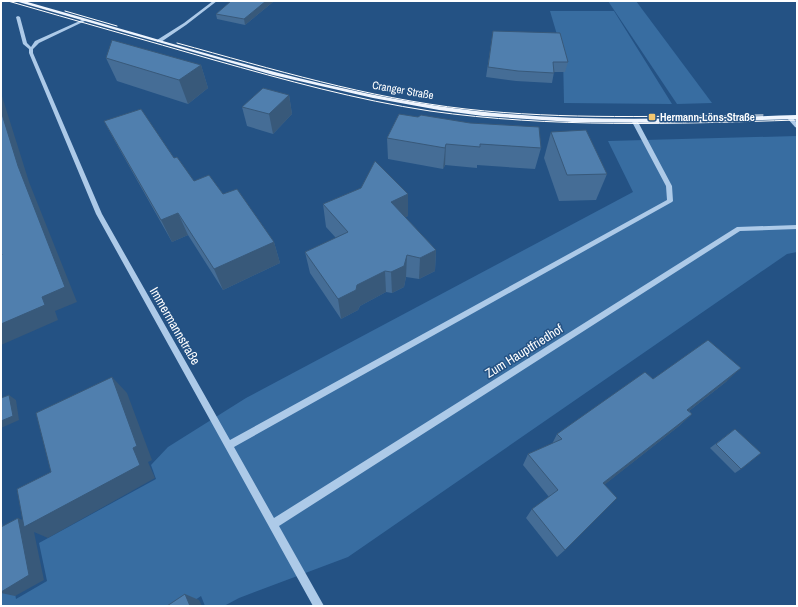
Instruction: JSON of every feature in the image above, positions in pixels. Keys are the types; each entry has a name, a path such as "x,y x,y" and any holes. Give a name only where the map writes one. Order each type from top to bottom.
{"main road":[{"name":"Cranger Straße","path":"18,1 326,87 432,107 518,116 634,120 794,118"}],"street":[{"path":"159,41 185,24 215,1"},
{"name":"Immermannstraße","path":"18,17 25,44 31,49 31,53 98,214 318,606"},
{"path":"31,49 38,42 85,20"},
{"path":"794,118 797,126"},
{"path":"229,445 670,201 669,186 634,120"},
{"name":"Zum Hauptfriedhof","path":"273,524 739,228 797,226"}],"shaded area":[{"path":"608,1 636,1 712,103 677,104"},
{"path":"550,11 614,11 672,104 564,103 563,55"},
{"path":"797,136 797,252 787,254 348,557 239,598 224,606 205,606 201,596 186,606 1,606 1,517 16,599 47,581 39,543 156,479 151,465 168,447 246,398 633,192 608,141"}],"building":[{"path":"231,1 266,1 244,19 216,14"},
{"path":"493,31 560,33 568,62 553,62 554,73 518,71 488,67"},
{"path":"112,40 201,65 179,80 106,58"},
{"path":"263,88 289,95 269,114 242,107"},
{"path":"141,109 174,158 177,157 194,181 209,175 223,194 237,189 274,242 214,269 178,213 161,220 104,121"},
{"path":"1,111 18,166 65,287 42,297 45,305 1,324 2,255"},
{"path":"399,114 418,117 421,115 470,123 539,127 541,148 480,144 480,147 446,144 445,148 387,138"},
{"path":"586,130 607,174 567,175 551,132"},
{"path":"375,161 408,194 391,202 436,250 420,258 407,255 404,266 391,272 385,271 357,285 356,290 338,299 305,252 348,232 323,204 361,188"},
{"path":"708,340 741,368 687,410 692,414 603,483 617,498 565,550 532,509 558,490 528,454 562,439 557,434 645,372 653,379"},
{"path":"112,377 137,446 133,448 140,465 24,527 17,489 51,472 36,413"},
{"path":"9,395 13,416 1,421 1,398"},
{"path":"735,429 761,453 741,469 716,444"},
{"path":"18,518 29,575 1,592 1,527"},
{"path":"185,594 190,606 167,606"}],"tram line":[{"path":"8,1 294,82 375,101 430,111 521,120 567,122 705,123 797,120"},
{"path":"65,11 117,26"},
{"path":"177,43 320,82 393,98 466,109 540,115 577,116 763,115"}],"place":[{"name":"Hermann-Löns-Straße","path":"652,117"}]}
